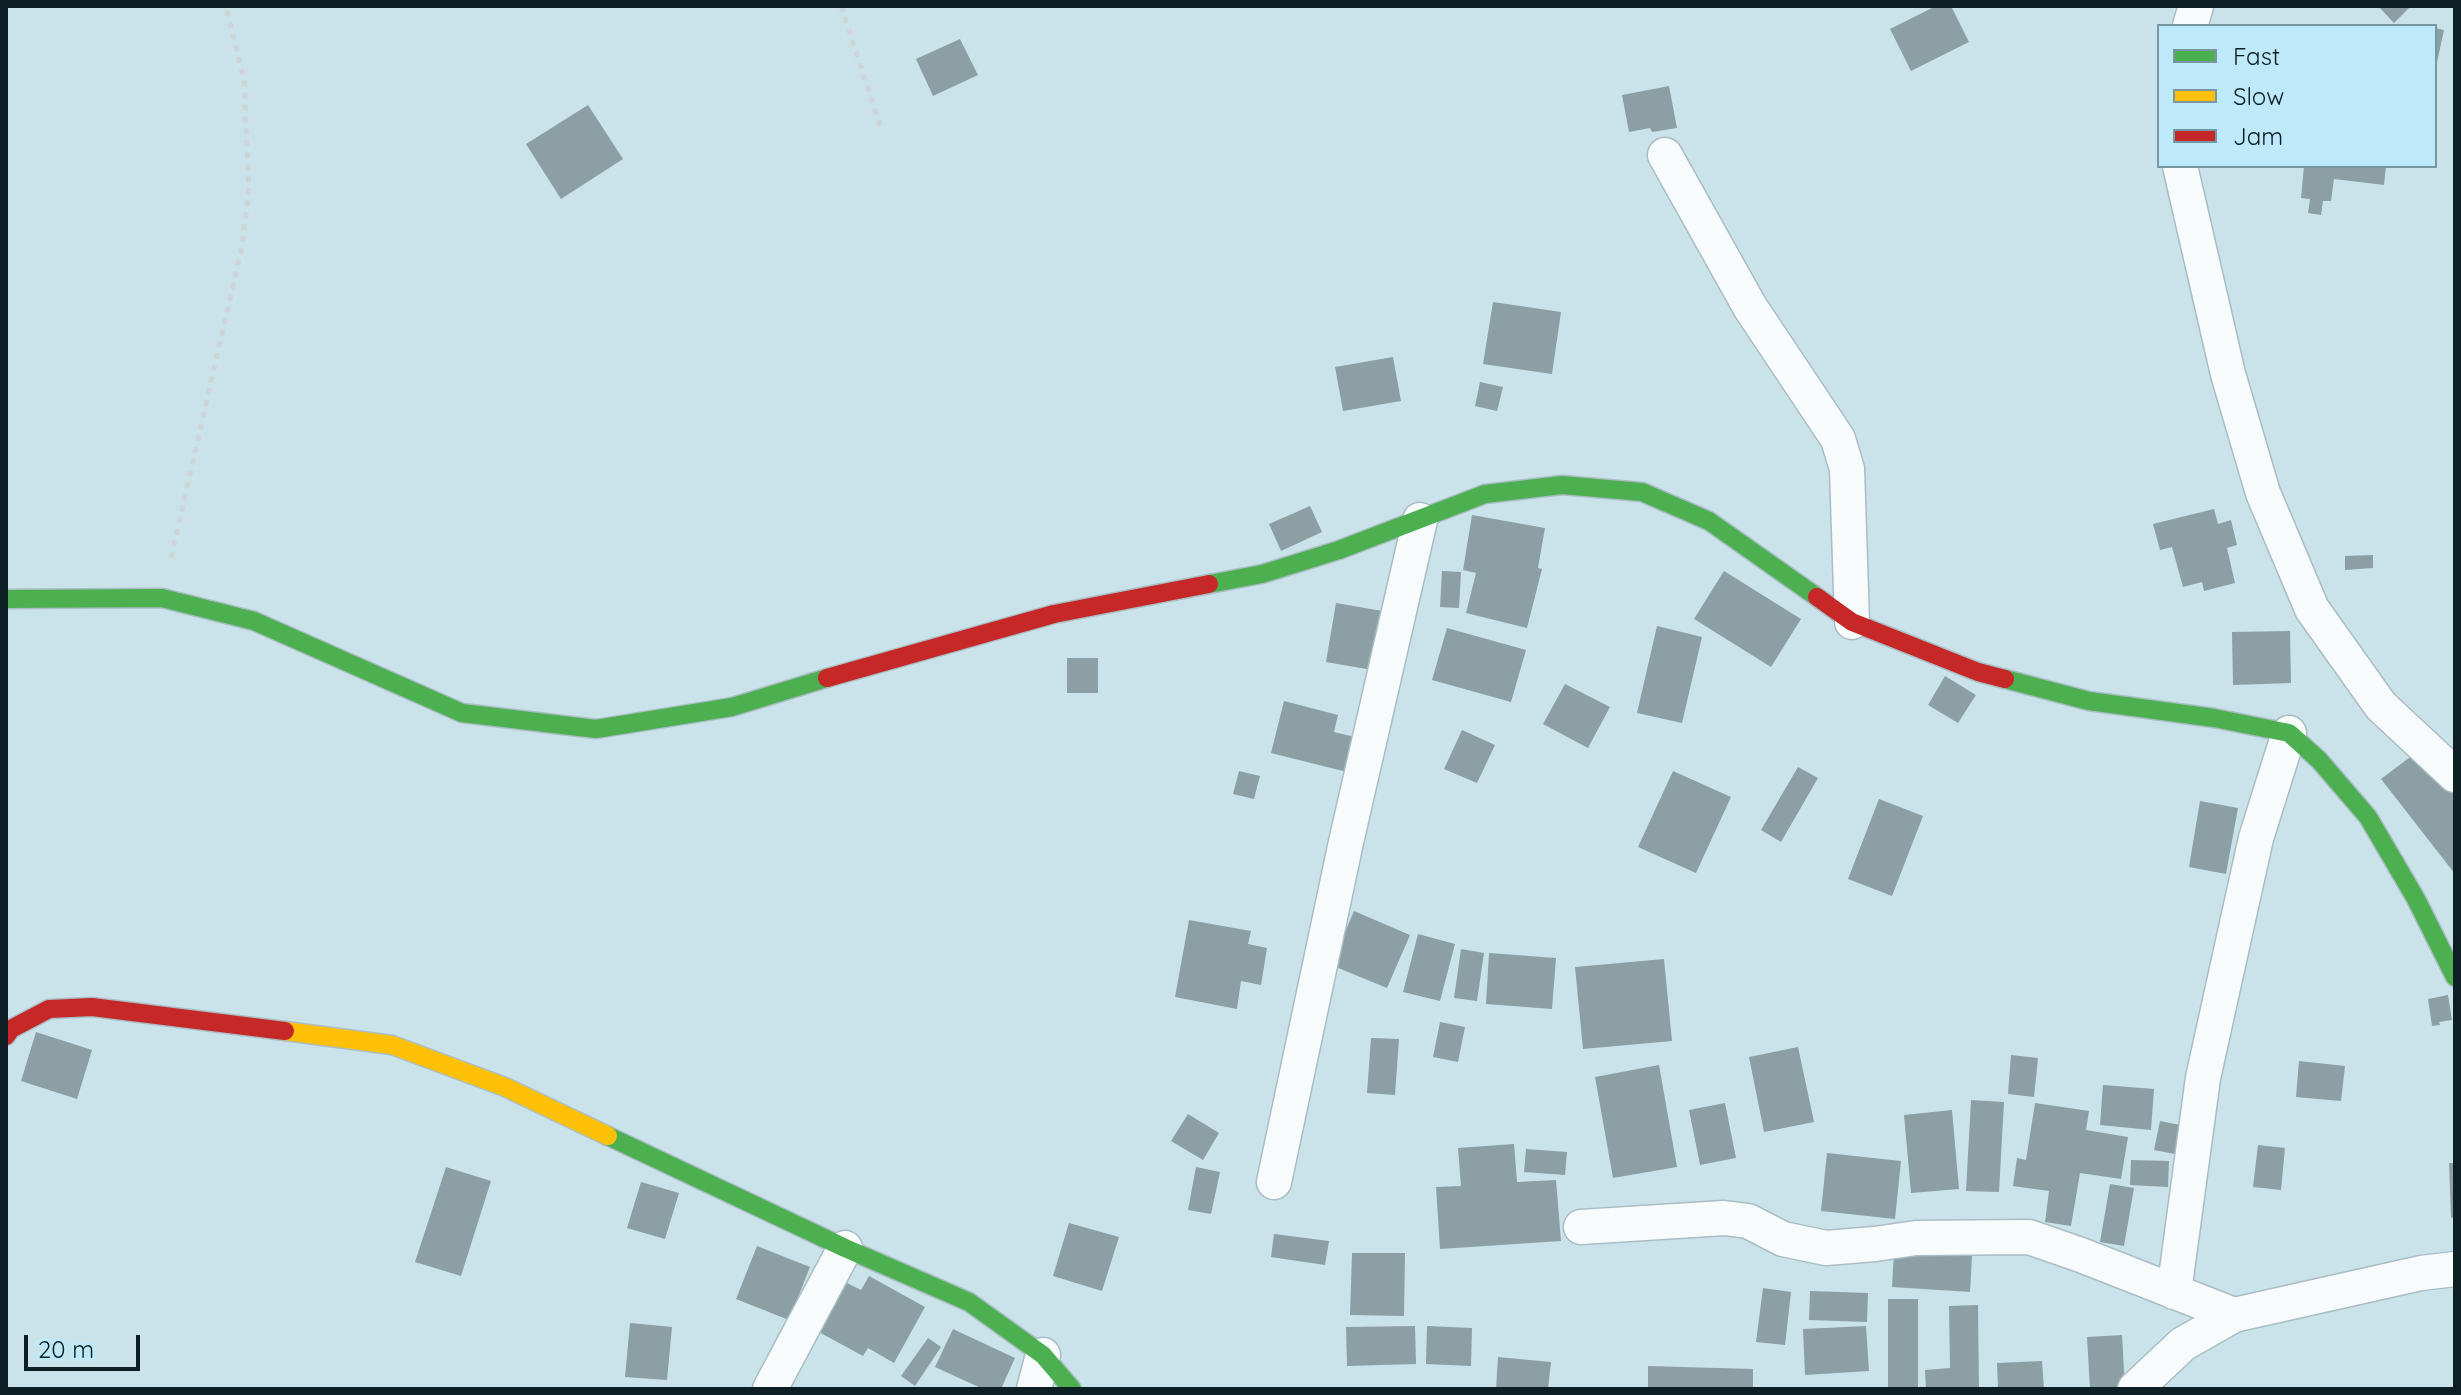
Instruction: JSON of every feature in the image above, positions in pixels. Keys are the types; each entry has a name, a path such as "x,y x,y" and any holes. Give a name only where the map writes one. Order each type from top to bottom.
{"street":[{"path":"1665,155 1750,307 1838,439 1847,469 1852,622"},
{"path":"2180,168 2228,374 2263,493 2312,609 2381,706 2455,775"},
{"path":"6,599 162,598 254,621 462,713 596,729 732,707 1054,614 1262,574 1339,550 1485,494 1562,485 1642,492 1709,521 1852,622 1978,672 2075,698 2214,718 2289,733 2319,760 2368,817 2416,899 2455,977"},
{"path":"1274,1182 1346,842 1420,520"},
{"path":"2174,1292 2203,1078 2256,838 2289,733"},
{"path":"6,1036 11,1029 49,1009 92,1007 392,1045 505,1087 845,1248 969,1302 1043,1355 1072,1389"},
{"path":"1581,1227 1724,1218 1748,1221 1783,1239 1826,1248 1916,1238 2029,1237 2234,1315"},
{"path":"770,1389 845,1248"},
{"path":"2135,1389 2183,1344 2234,1315 2421,1273 2455,1269"},
{"path":"1034,1389 1043,1355"}],"path":[{"path":"162,598 242,246 249,190 244,81 226,6"},
{"path":"841,6 882,131"}],"building":[{"path":"1936,6 1951,6 1969,42 1911,71 1890,29"},
{"path":"2378,6 2411,6 2394,23"},
{"path":"2437,28 2444,30 2437,62"},
{"path":"960,39 978,75 933,96 916,59"},
{"path":"1669,86 1677,128 1629,132 1622,95"},
{"path":"588,105 623,159 561,199 526,144"},
{"path":"2304,168 2386,168 2384,185 2334,179 2331,201 2323,201 2321,215 2308,213 2310,199 2301,198"},
{"path":"1493,302 1561,312 1552,374 1483,364"},
{"path":"1393,357 1401,401 1343,411 1335,367"},
{"path":"1480,382 1503,387 1497,411 1475,406"},
{"path":"1310,506 1322,532 1281,551 1269,524"},
{"path":"2214,509 2218,524 2231,520 2237,545 2227,548 2235,583 2204,591 2202,582 2183,587 2172,547 2160,550 2153,524"},
{"path":"1472,515 1545,528 1538,568 1542,569 1527,628 1466,613 1476,573 1463,570"},
{"path":"2373,555 2373,568 2345,570 2345,556"},
{"path":"1442,571 1461,572 1459,608 1440,607"},
{"path":"1724,571 1801,619 1771,667 1694,619"},
{"path":"1336,603 1394,613 1384,672 1326,662"},
{"path":"1657,626 1702,637 1682,723 1637,713"},
{"path":"1447,628 1526,650 1511,702 1432,680"},
{"path":"2290,631 2291,683 2233,685 2232,632"},
{"path":"1067,658 1098,658 1098,693 1067,693"},
{"path":"1945,676 1976,695 1958,723 1928,705"},
{"path":"1565,684 1610,707 1588,748 1543,724"},
{"path":"1284,701 1338,715 1334,732 1355,737 1347,772 1271,753"},
{"path":"1462,730 1495,745 1477,783 1444,769"},
{"path":"2426,745 2455,783 2455,874 2381,779"},
{"path":"1798,767 1818,778 1781,842 1761,830"},
{"path":"1239,771 1260,776 1254,799 1233,794"},
{"path":"1673,771 1731,797 1696,873 1638,847"},
{"path":"1879,799 1923,816 1892,896 1848,879"},
{"path":"2200,801 2238,808 2226,874 2189,867"},
{"path":"1354,911 1410,935 1387,988 1331,965"},
{"path":"1189,920 1251,931 1248,944 1267,948 1261,985 1241,981 1237,1009 1175,997"},
{"path":"1418,934 1455,944 1440,1001 1403,992"},
{"path":"1461,949 1484,953 1477,1001 1454,998"},
{"path":"1489,953 1556,958 1552,1009 1486,1004"},
{"path":"1664,959 1672,1041 1583,1049 1575,967"},
{"path":"2448,995 2452,1020 2432,1026 2428,999"},
{"path":"1440,1022 1465,1027 1458,1062 1433,1057"},
{"path":"36,1032 92,1050 77,1099 21,1081"},
{"path":"1371,1038 1399,1039 1395,1095 1367,1093"},
{"path":"1798,1047 1814,1122 1764,1132 1749,1057"},
{"path":"2011,1055 2038,1058 2034,1097 2008,1094"},
{"path":"2299,1061 2345,1066 2341,1101 2296,1097"},
{"path":"1659,1065 1677,1167 1613,1178 1595,1077"},
{"path":"2103,1085 2154,1089 2151,1130 2100,1125"},
{"path":"1971,1100 2004,1102 1999,1192 1966,1191"},
{"path":"1725,1103 1736,1158 1700,1165 1689,1110"},
{"path":"2035,1103 2089,1111 2086,1130 2128,1137 2121,1179 2080,1173 2071,1226 2045,1222 2049,1191 2013,1186 2017,1158 2026,1160"},
{"path":"1952,1110 1959,1189 1911,1193 1904,1115"},
{"path":"1188,1114 1219,1133 1203,1160 1171,1141"},
{"path":"2160,1121 2190,1127 2185,1156 2154,1150"},
{"path":"1514,1144 1517,1182 1556,1180 1561,1241 1440,1249 1436,1187 1461,1186 1458,1148"},
{"path":"2258,1145 2285,1148 2281,1190 2253,1187"},
{"path":"1526,1149 1567,1152 1565,1175 1524,1172"},
{"path":"1827,1153 1901,1161 1895,1219 1821,1211"},
{"path":"2131,1160 2169,1161 2168,1187 2130,1185"},
{"path":"2449,1163 2455,1163 2455,1217 2451,1218"},
{"path":"446,1167 491,1181 461,1276 415,1262"},
{"path":"1196,1167 1220,1172 1211,1214 1188,1210"},
{"path":"641,1182 679,1193 665,1239 627,1228"},
{"path":"2110,1184 2134,1188 2124,1246 2100,1242"},
{"path":"1069,1223 1119,1237 1102,1291 1053,1276"},
{"path":"1274,1234 1329,1241 1325,1265 1271,1257"},
{"path":"1973,1239 1970,1292 1892,1287 1894,1251"},
{"path":"757,1246 810,1267 789,1320 736,1299"},
{"path":"1352,1253 1405,1253 1404,1316 1350,1315"},
{"path":"869,1276 925,1307 894,1363 868,1348 863,1356 817,1331 845,1282 861,1290"},
{"path":"1763,1288 1791,1292 1785,1345 1756,1342"},
{"path":"1810,1291 1868,1293 1867,1322 1809,1320"},
{"path":"1888,1299 1918,1299 1918,1389 1888,1389"},
{"path":"1978,1305 1979,1389 1926,1389 1925,1370 1950,1368 1949,1306"},
{"path":"630,1323 672,1327 667,1380 625,1377"},
{"path":"1415,1326 1416,1364 1347,1366 1346,1327"},
{"path":"1427,1326 1472,1328 1471,1366 1426,1364"},
{"path":"1866,1326 1869,1371 1805,1375 1803,1329"},
{"path":"953,1329 1015,1358 1001,1389 983,1389 935,1367"},
{"path":"2122,1335 2125,1389 2090,1389 2087,1337"},
{"path":"928,1338 941,1347 915,1386 901,1376"},
{"path":"1498,1357 1551,1362 1548,1389 1496,1389"},
{"path":"2042,1361 2044,1389 1998,1389 1997,1363"},
{"path":"1648,1366 1753,1369 1753,1389 1648,1389"}],"traffic: fast":[{"path":"1209,584 1262,574 1339,550 1485,494 1562,485 1642,492 1709,521 1817,597"},
{"path":"6,599 162,598 254,621 462,713 596,729 732,707 827,678"},
{"path":"2005,679 2089,701 2214,718 2289,733 2319,760 2368,817 2416,899 2455,977"},
{"path":"608,1136 845,1248 969,1302 1043,1355 1072,1389"}],"traffic: slow":[{"path":"285,1031 392,1045 505,1087 608,1136"}],"traffic: jam":[{"path":"827,678 1054,614 1209,584"},
{"path":"1817,597 1852,622 1978,672 2005,679"},
{"path":"6,1036 11,1029 49,1009 92,1007 285,1031"}]}
